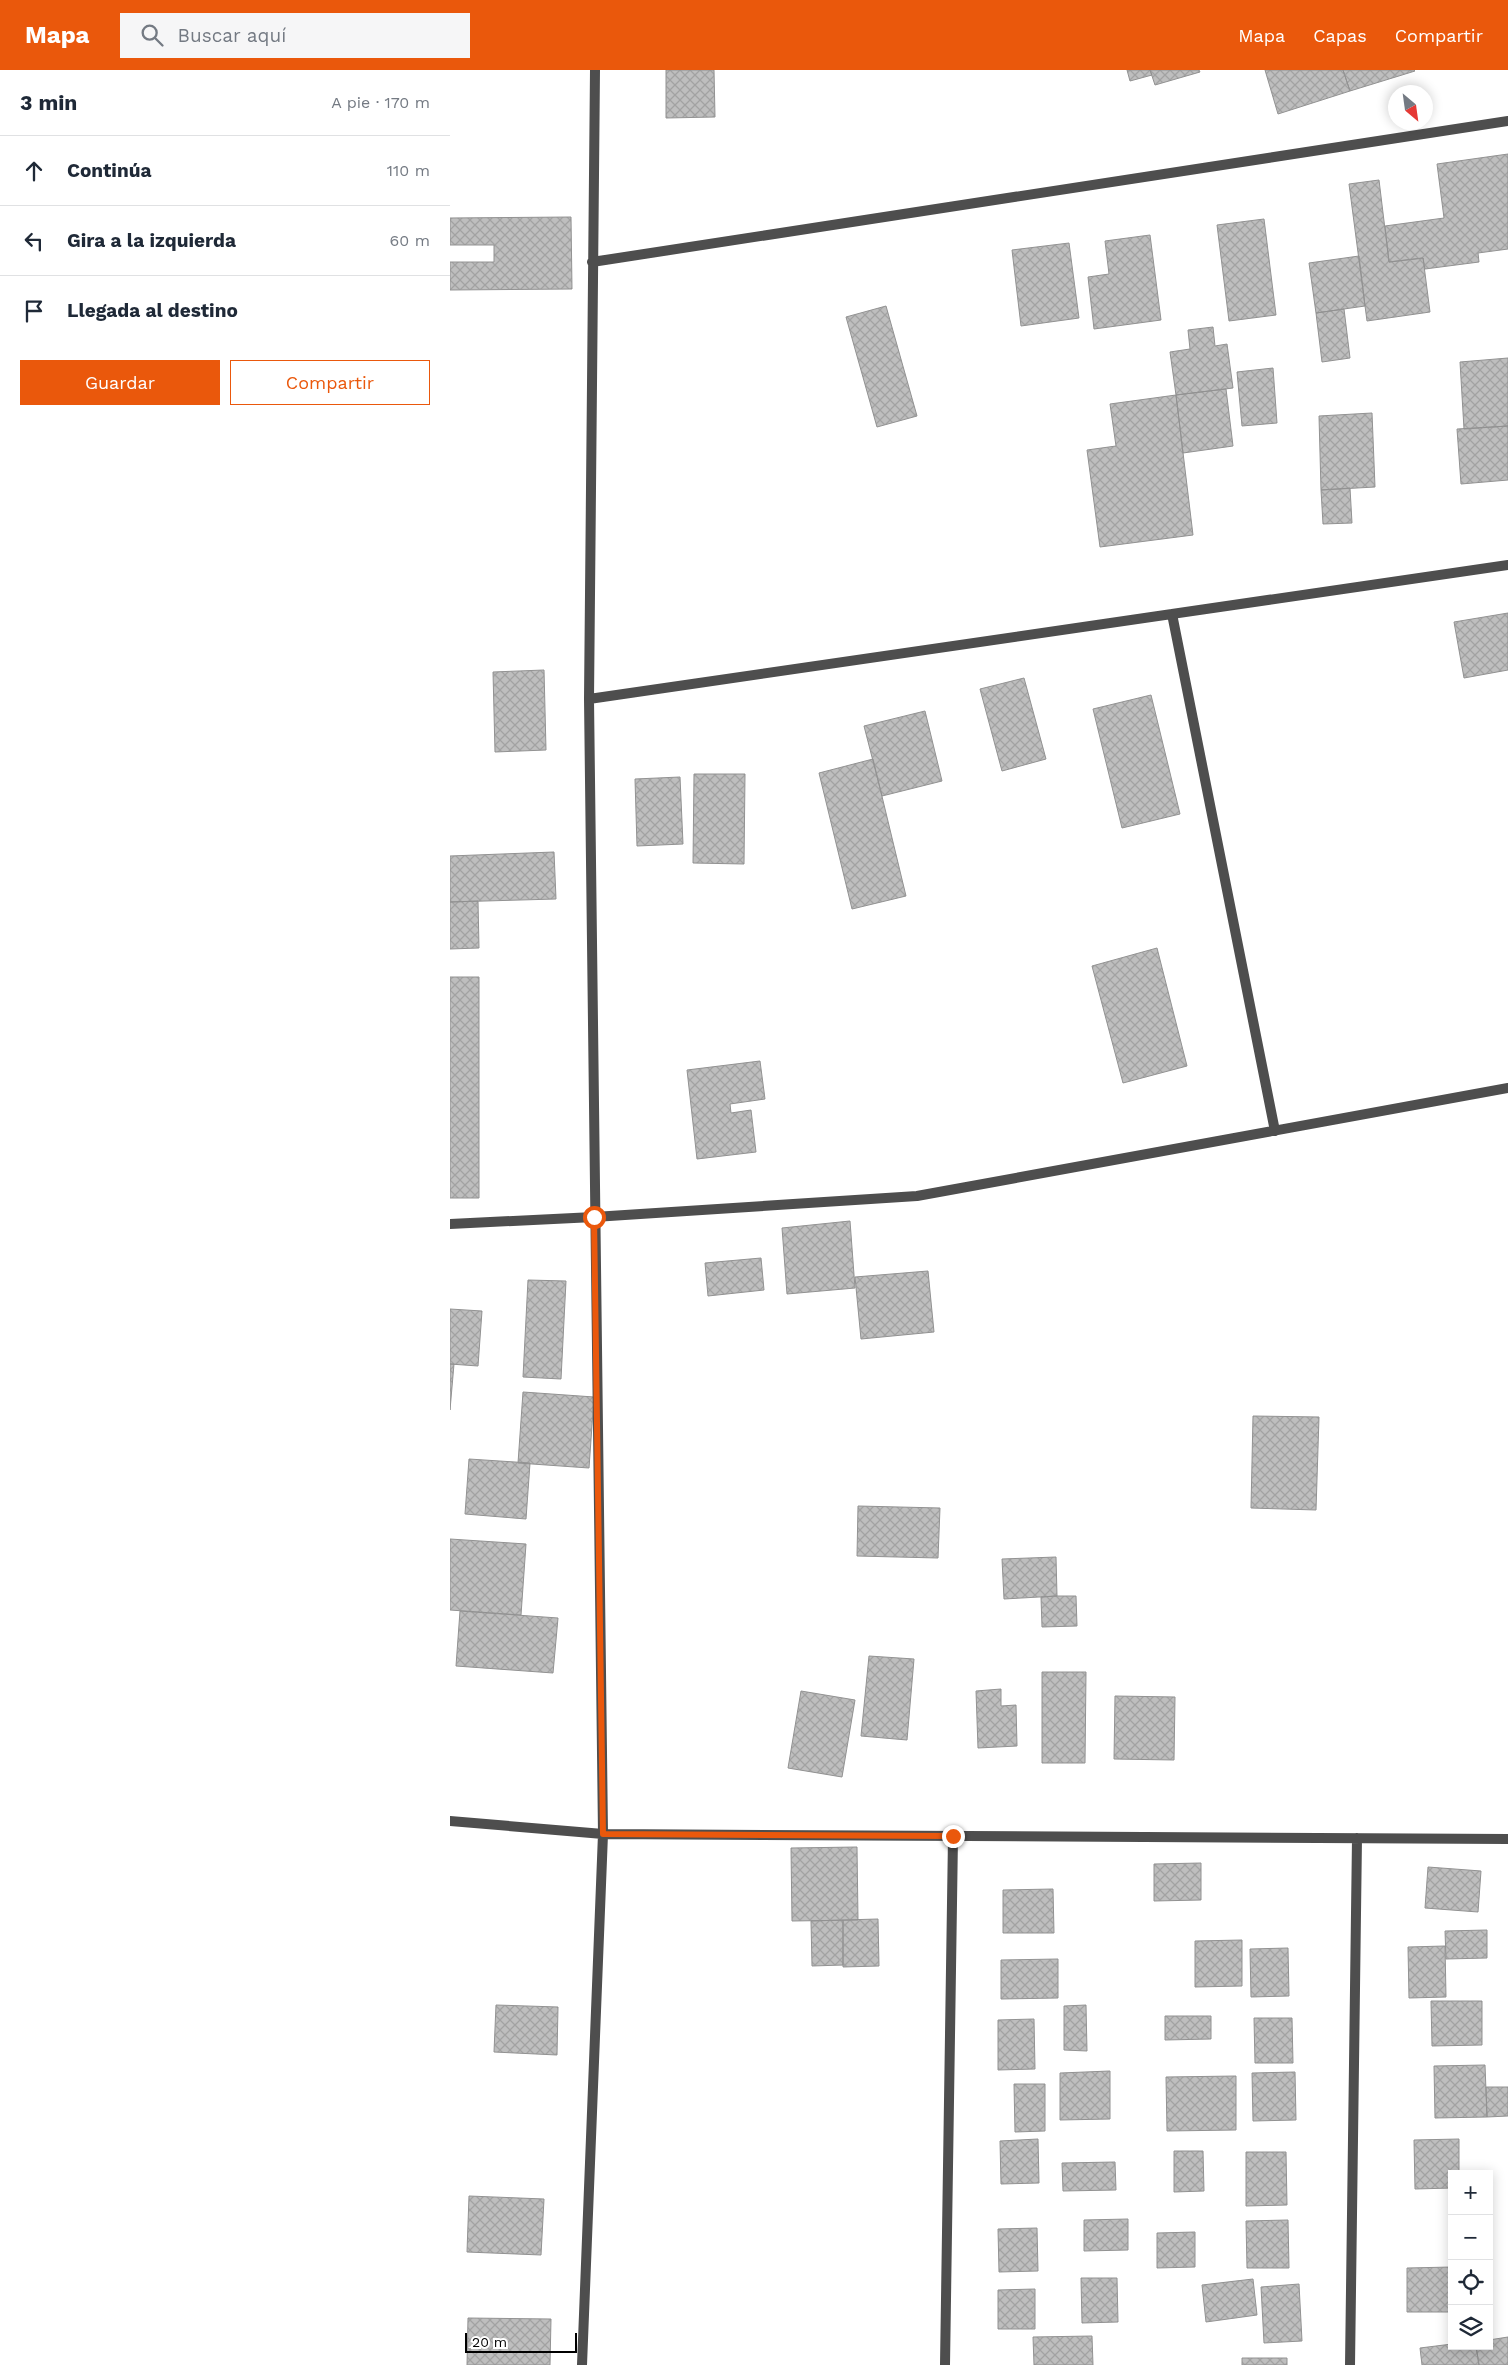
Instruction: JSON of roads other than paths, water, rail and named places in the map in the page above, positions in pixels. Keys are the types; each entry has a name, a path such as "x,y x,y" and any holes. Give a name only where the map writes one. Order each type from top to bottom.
{"street":[{"path":"582,2365 603,1834 589,699 594,70"},
{"path":"592,262 1508,121"},
{"path":"589,699 1508,565"},
{"path":"1172,614 1275,1131"},
{"path":"450,1224 594,1217 917,1196 1508,1088"},
{"path":"450,1821 603,1834 1508,1839"},
{"path":"945,2365 953,1836"},
{"path":"1350,2365 1357,1838"}]}
